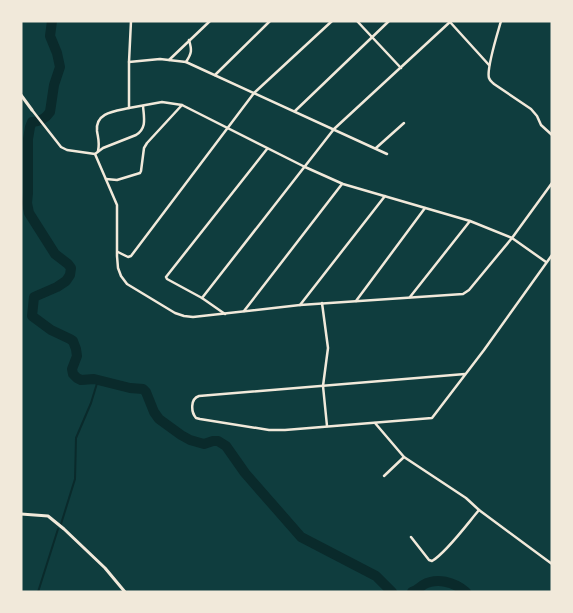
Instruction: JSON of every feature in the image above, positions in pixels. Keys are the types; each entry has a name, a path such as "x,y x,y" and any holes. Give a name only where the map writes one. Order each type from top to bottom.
{"street":[{"path":"129,108 131,21"},
{"path":"168,60 210,21"},
{"path":"215,75 270,21"},
{"path":"118,252 128,257 131,256 254,93 332,21"},
{"path":"357,21 401,68"},
{"path":"294,111 389,21"},
{"path":"500,21 490,65 489,79 531,109 541,125 552,134"},
{"path":"202,298 334,129 451,22 490,65"},
{"path":"186,62 190,56 191,49 189,40"},
{"path":"129,62 148,60 186,62 388,154"},
{"path":"21,95 61,147 67,150 95,154"},
{"path":"95,154 100,143 97,128 98,120 103,115 162,102 182,106 267,149 343,184 470,222 512,238 546,262"},
{"path":"98,150 140,132 143,129 144,122 143,106"},
{"path":"106,179 117,180 140,173 144,148 147,143 182,106"},
{"path":"376,148 404,123"},
{"path":"226,314 202,298 166,279 166,277 267,149"},
{"path":"95,154 117,205 118,268 121,276 127,284 175,313 193,317 300,305 463,294 512,238 552,183"},
{"path":"244,312 343,184"},
{"path":"300,305 385,196"},
{"path":"356,301 425,208"},
{"path":"410,297 470,222"},
{"path":"465,374 198,396 193,400 193,414 196,418 269,430 432,418 484,350 552,255"},
{"path":"322,304 328,348 323,386 327,426"},
{"path":"375,423 404,457 466,498 479,510 552,564"},
{"path":"384,476 404,457"},
{"path":"411,537 428,560 432,561 450,544 479,510"},
{"path":"21,514 48,516 105,568 125,592"}],"waterway":[{"path":"52,21 50,36 60,67 54,85 50,112 42,119 32,122 30,127 28,139 27,203 29,213 55,254 71,268 70,275 66,281 34,297 32,316 51,330 73,341 77,356 72,369 73,374 77,378 81,380 94,379 130,388 143,389 159,419 181,435 204,444 218,441 226,446 245,473 301,537 376,576 392,592"},
{"path":"61,524 75,479 76,438 91,403 98,380"},
{"path":"38,592 58,529"},
{"path":"412,592 434,581 451,583 466,592"}]}
